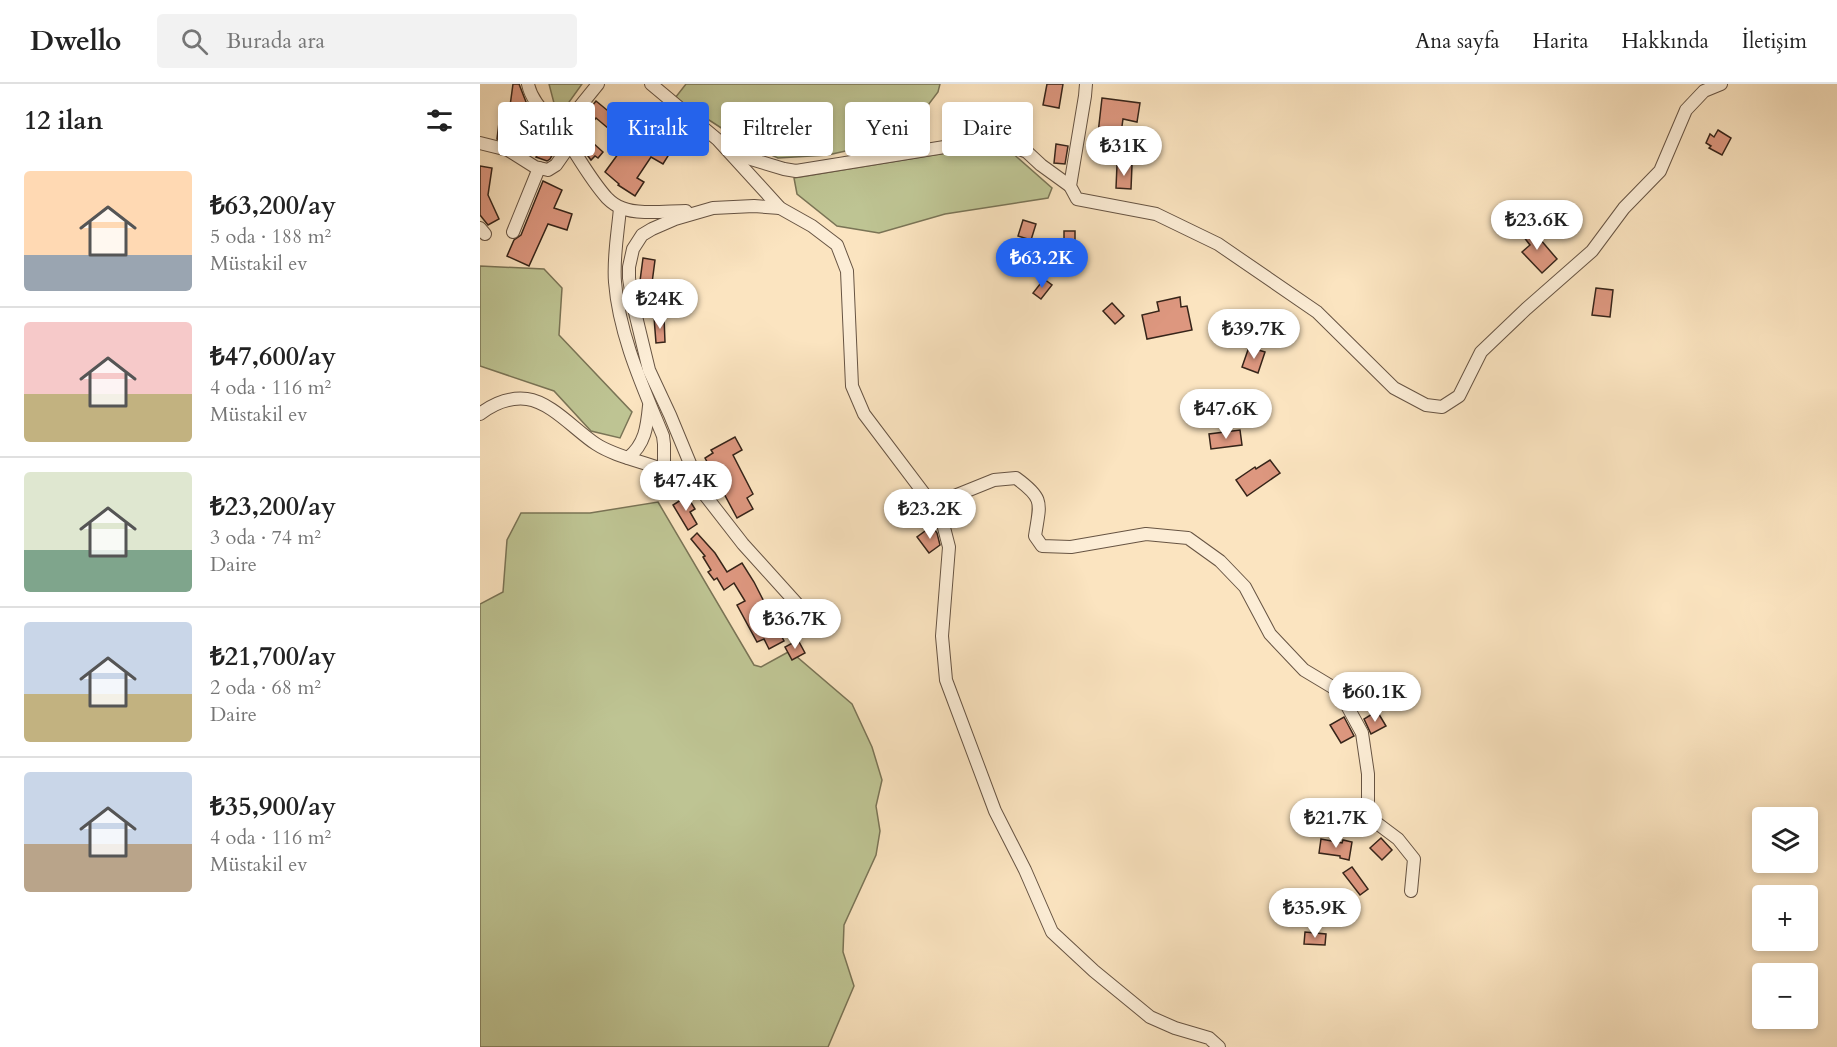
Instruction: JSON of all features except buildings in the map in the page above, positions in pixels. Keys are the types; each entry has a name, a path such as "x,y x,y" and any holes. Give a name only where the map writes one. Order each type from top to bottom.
{"street":[{"path":"528,84 536,102"},
{"path":"583,102 598,84"},
{"path":"651,84 721,145"},
{"path":"1070,186 1086,84"},
{"path":"739,156 796,171 994,139 1028,152 1041,165 1070,186 1077,199 1156,214 1218,244 1317,312 1394,388 1426,405 1442,406 1459,396 1481,352 1592,251 1624,208 1660,171 1686,110 1704,92 1721,84"},
{"path":"480,143 508,150 539,168 548,170 552,169 562,156"},
{"path":"578,156 606,197 620,207 636,211 696,212"},
{"path":"732,156 780,208 812,226 837,245 847,271 852,386 864,414 941,516 949,547 942,636 946,680 995,811 1025,870 1052,932 1094,971 1150,1017 1175,1028 1209,1038 1219,1047"},
{"path":"513,232 539,168"},
{"path":"780,208 730,206 696,212 675,219 642,235 633,249 629,278 649,370 701,490 743,544 792,598 813,627"},
{"path":"620,207 615,268 616,290 636,373 663,436 663,470"},
{"path":"480,414 507,400 529,399 550,409 609,451 663,470 701,490"},
{"path":"628,458 636,452 643,439 650,406"},
{"path":"932,505 994,480 1016,478 1032,490 1040,505 1035,536 1042,546 1071,548 1146,534 1188,538 1220,561 1245,587 1269,634 1304,670 1339,692 1362,733 1368,774 1368,805 1374,820 1398,839 1414,860 1411,891"}],"green space":[{"path":"549,84 582,84 569,102 554,102"},
{"path":"686,84 940,84 938,92 930,103 845,102 845,151 833,154 833,102 721,102 721,128 709,120 709,102 681,102 675,98"},
{"path":"942,154 942,156 1016,156 1052,188 1048,198 945,214 879,233 837,226 797,194 794,178"},
{"path":"773,156 811,156 778,158"},
{"path":"480,266 544,269 562,288 559,335 632,412 620,438 591,431 554,391 480,366"},
{"path":"658,502 754,665 761,667 790,651 852,704 872,747 882,780 876,806 880,831 876,855 844,925 843,952 854,986 828,1047 480,1047 480,604 503,592 507,540 521,513 590,513"}]}
